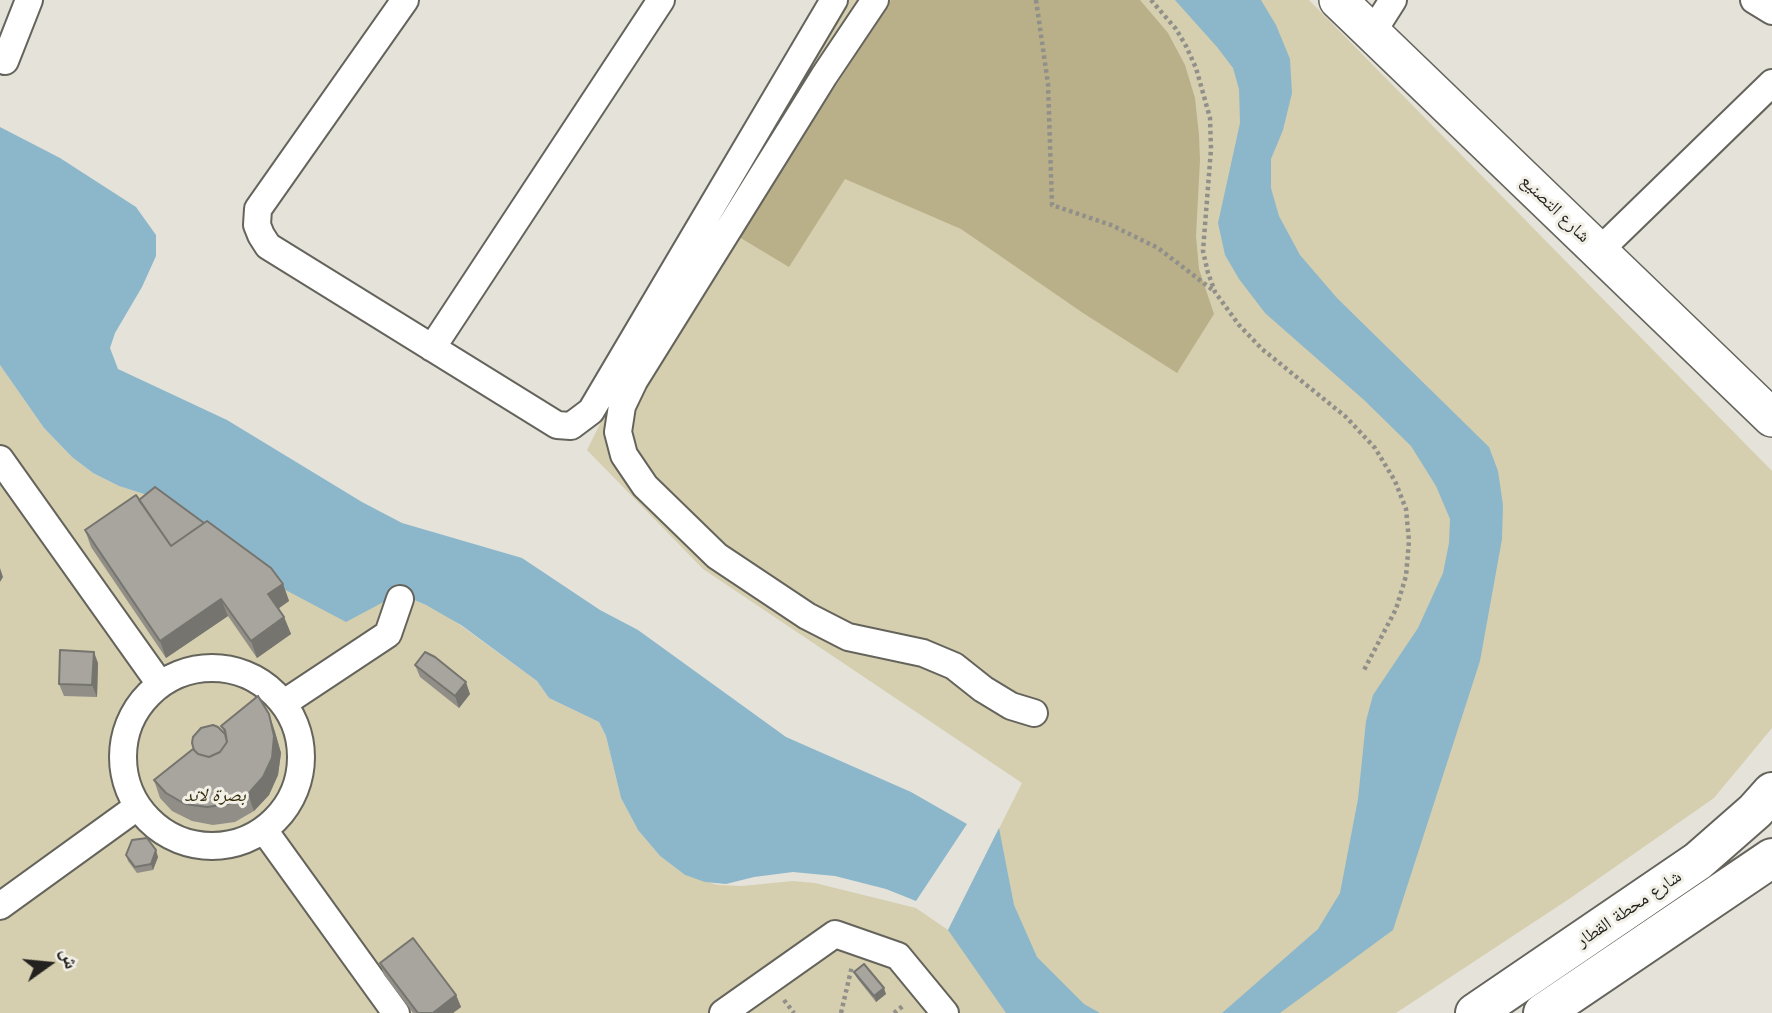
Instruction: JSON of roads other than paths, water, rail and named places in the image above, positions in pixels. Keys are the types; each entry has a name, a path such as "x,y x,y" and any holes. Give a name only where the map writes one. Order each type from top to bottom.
{"main road":[{"name":"شارع محطة القطار","path":"1475,1013 1698,862 1755,811 1772,792"},
{"path":"1543,1013 1772,858"}],"street":[{"path":"5,61 29,0"},
{"path":"405,0 258,209 257,225 268,246 557,425 571,426 590,411 834,0"},
{"path":"432,348 662,0"},
{"path":"875,0 809,100 634,381 622,406 618,432 624,455 645,486 717,556 807,617 848,637 923,653 954,666 983,689 1012,706 1034,713"},
{"name":"شارع التصنيع","path":"1338,0 1772,418"},
{"path":"1372,33 1393,0"},
{"path":"1754,0 1772,11"},
{"path":"1599,251 1772,83"},
{"path":"0,459 160,684"},
{"path":"284,703 388,634 400,599"},
{"path":"208,661 234,669 261,682 284,703 297,729 302,757 297,785 284,810 264,830 238,843 210,847 182,842 157,828 137,807 125,779 122,748 130,719 148,693 160,684 173,675 208,661"},
{"path":"0,906 137,807"},
{"path":"264,830 396,1013"},
{"path":"723,1013 835,934 898,956 945,1013"}],"water":[{"path":"1175,0 1261,0 1276,25 1290,59 1292,93 1283,130 1271,159 1271,188 1279,216 1300,255 1337,298 1489,447 1498,471 1503,505 1502,539 1480,661 1393,930 1280,1013 1222,1013 1318,929 1340,893 1358,799 1366,721 1373,695 1418,628 1443,573 1450,519 1436,486 1411,446 1364,400 1265,313 1239,279 1225,255 1218,223 1240,123 1239,89 1233,68"},
{"path":"0,127 60,158 136,207 156,235 156,256 142,287 115,333 110,348 118,369 227,420 362,502 402,523 522,558 600,610 638,630 786,737 911,792 967,824 916,901 886,889 835,876 793,872 726,884 705,882 685,875 660,856 638,830 621,798 606,736 599,722 549,698 537,681 461,625 412,599 391,598 346,622 278,586 159,499 119,486 93,473 72,457 44,428 0,365"},
{"path":"999,828 1014,905 1037,957 1084,1004 1100,1013 1006,1013 948,930"}],"park label":[{"name":"بصرة لاند","path":"215,796"}]}
